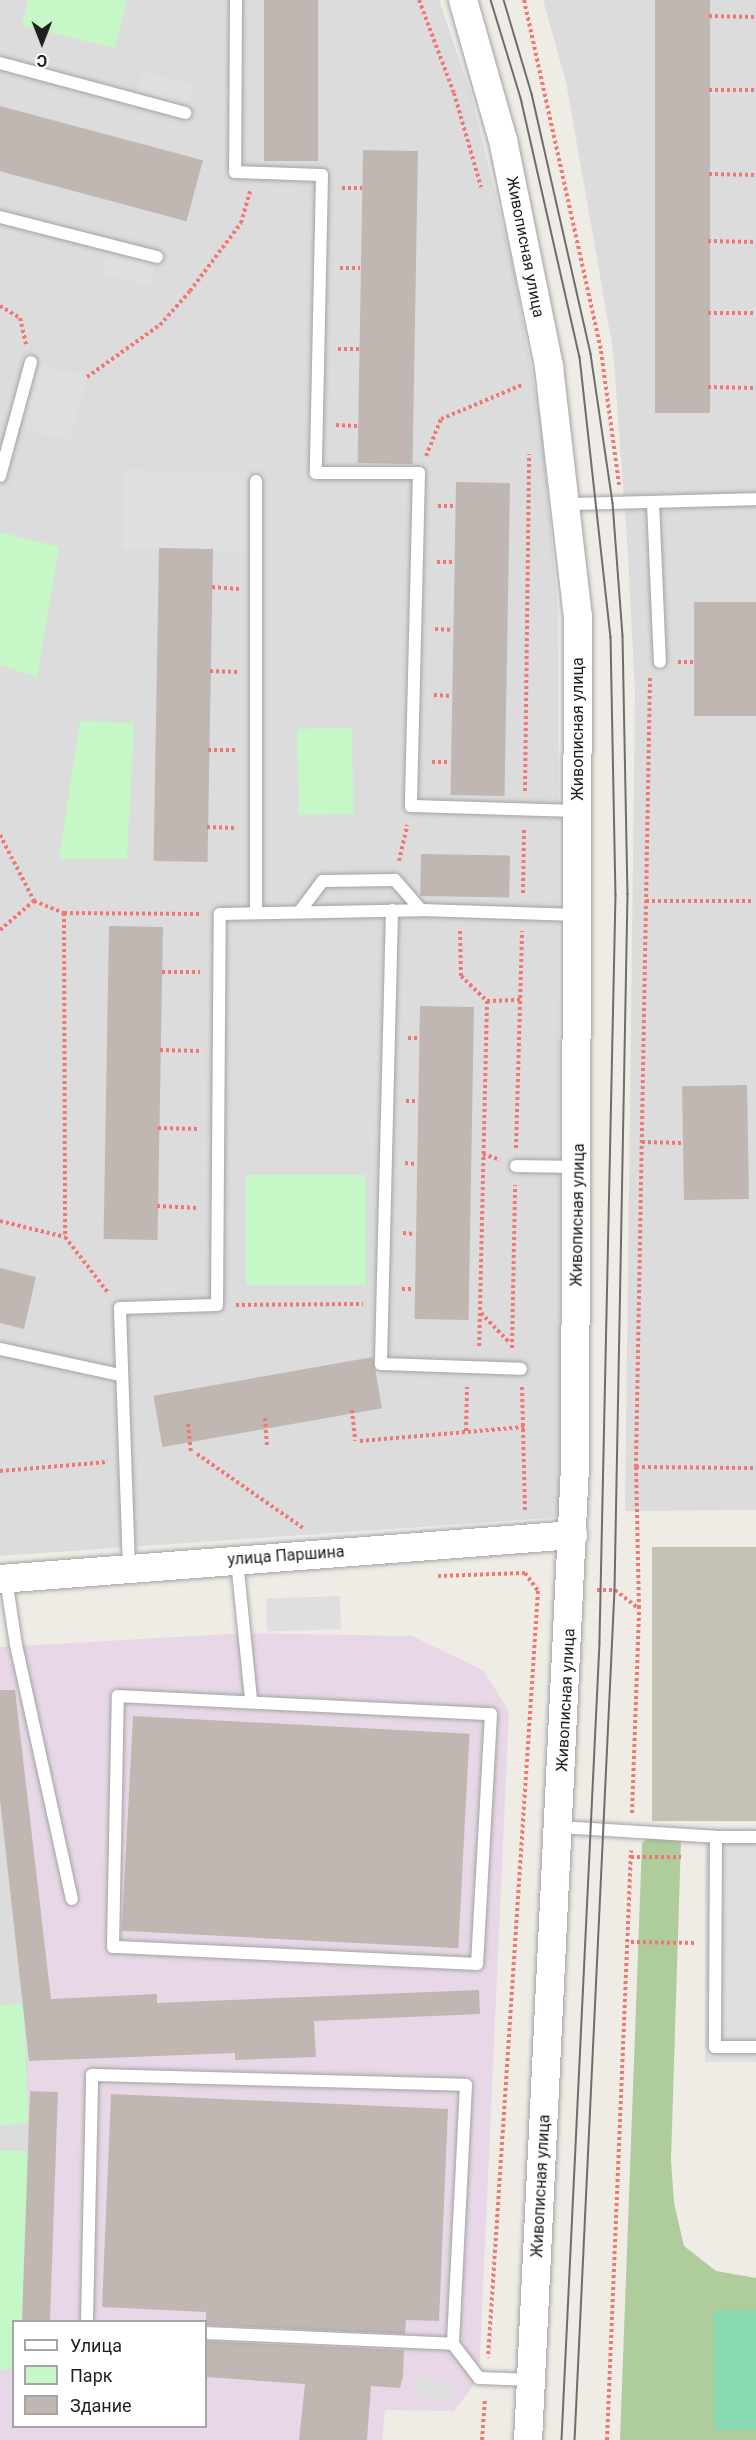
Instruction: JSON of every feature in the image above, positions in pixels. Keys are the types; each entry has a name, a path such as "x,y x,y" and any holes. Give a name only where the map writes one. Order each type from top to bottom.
{"street":[{"name":"Живописная улица","path":"463,0 506,152 549,367 568,504 578,616 579,1167 573,1535 528,2440"},
{"name":"улица Паршина","path":"3,1579 573,1535"}],"lane":[{"path":"236,0 236,172 322,175 316,473 419,473 411,806 578,811"},
{"path":"0,63 185,113"},
{"path":"0,217 157,257"},
{"path":"0,476 31,362"},
{"path":"256,482 256,912"},
{"path":"568,504 648,504 756,499"},
{"path":"648,504 655,665"},
{"path":"300,911 322,881 395,880 421,910"},
{"path":"392,910 381,1364 473,1365 521,1369"},
{"path":"129,1568 120,1375 120,1308 217,1305 220,914 421,910 578,915"},
{"path":"516,1166 579,1167"},
{"path":"0,1348 120,1375"},
{"path":"236,1560 252,1700"},
{"path":"3,1579 72,1899"},
{"path":"118,1696 252,1700 491,1714 477,1965 113,1947 118,1696"},
{"path":"559,1827 716,1837 756,1837"},
{"path":"716,1837 715,2047 756,2047"},
{"path":"87,2320 92,2075 466,2085 453,2343 479,2379 531,2380"},
{"path":"207,2333 453,2343"}],"path":[{"path":"419,0 454,93 484,198"},
{"path":"524,0 601,351 620,487 648,504"},
{"path":"710,16 756,17"},
{"path":"709,90 756,90"},
{"path":"87,377 160,325 190,291 241,223 255,173"},
{"path":"709,174 756,175"},
{"path":"708,241 756,242"},
{"path":"0,306 20,318 31,362"},
{"path":"708,313 756,314"},
{"path":"520,373 523,396"},
{"path":"419,473 441,419 522,385"},
{"path":"708,387 756,388"},
{"path":"509,1342 523,914 529,442"},
{"path":"607,2440 631,1942 631,1857 639,1608 636,1467 646,901 655,665"},
{"path":"210,671 256,673"},
{"path":"208,750 255,751"},
{"path":"395,880 411,806"},
{"path":"207,827 255,829"},
{"path":"0,835 33,900 64,913 220,914"},
{"path":"0,930 33,900"},
{"path":"646,901 753,902"},
{"path":"460,912 461,976 487,1001 520,1000"},
{"path":"64,913 65,1237 120,1308"},
{"path":"162,972 219,973"},
{"path":"466,1431 480,1313 487,1001"},
{"path":"160,1050 219,1052"},
{"path":"158,1128 218,1130"},
{"path":"642,1142 683,1143"},
{"path":"157,1206 218,1209"},
{"path":"0,1221 65,1237"},
{"path":"217,1305 382,1304"},
{"path":"480,1313 509,1342 521,1369 525,1515 513,1516"},
{"path":"352,1410 357,1441 524,1427"},
{"path":"265,1418 267,1448"},
{"path":"188,1424 191,1454"},
{"path":"197,1454 305,1529 316,1529"},
{"path":"0,1470 123,1460"},
{"path":"636,1467 756,1468"},
{"path":"430,1576 525,1573 538,1590 482,2440"},
{"path":"631,1857 716,1857"},
{"path":"631,1942 715,1943"}],"shaded area":[{"path":"0,0 439,0 471,94 512,262 541,424 558,609 560,1456 559,1514 549,1518 0,1556"},
{"path":"543,0 756,0 756,1510 625,1511 635,694 628,554 613,350 566,82"},
{"path":"143,71 193,85 185,113 135,99"},
{"path":"109,245 157,257 149,286 102,274"},
{"path":"31,362 87,377 70,441 14,426"},
{"path":"124,470 251,472 250,551 123,549"},
{"path":"652,1547 756,1547 756,1821 652,1821"},
{"path":"340,1596 341,1629 267,1632 266,1599"},
{"path":"247,1633 412,1636 483,1670 509,1711 479,2378 454,2411 385,2410 382,2440 0,2440 0,2370 12,2370 12,2428 207,2428 207,2320 37,2320 27,2027 0,1800 0,1647"},
{"path":"0,1800 27,2027 37,2320 12,2320 12,2370 0,2370"},
{"path":"705,1829 756,1829 756,2062 705,2062"},
{"path":"415,2378 450,2383 454,2402 415,2396"}],"green space":[{"path":"28,0 127,0 115,48 22,26"},
{"path":"0,532 59,547 37,677 0,665"},
{"path":"80,721 134,723 127,859 59,859"},
{"path":"352,728 354,814 299,815 297,729"},
{"path":"246,1175 366,1175 366,1285 246,1285"},
{"path":"657,1831 681,1839 671,2160 674,2203 684,2246 716,2271 756,2278 756,2440 620,2440 642,1843"},
{"path":"24,2003 28,2122 0,2126 0,2006"},
{"path":"0,2151 29,2151 37,2320 12,2320 12,2370 0,2370"},
{"path":"714,2310 756,2310 756,2430 714,2430"}],"building":[{"path":"264,0 318,0 318,161 264,161"},
{"path":"655,0 710,0 710,413 655,413"},
{"path":"0,106 203,160 187,221 0,171"},
{"path":"363,150 418,151 413,464 358,463"},
{"path":"456,482 510,483 505,796 451,795"},
{"path":"159,548 213,549 208,862 154,861"},
{"path":"694,602 756,602 756,716 694,716"},
{"path":"421,854 510,856 509,898 420,896"},
{"path":"109,926 163,927 158,1240 104,1239"},
{"path":"420,1006 474,1007 469,1320 415,1319"},
{"path":"747,1085 749,1199 684,1200 682,1086"},
{"path":"0,1268 36,1277 24,1329 0,1323"},
{"path":"373,1357 382,1408 162,1447 153,1396"},
{"path":"0,1690 15,1690 51,1999 157,1994 157,2003 479,1990 480,2014 314,2021 316,2057 235,2060 235,2053 29,2061 0,1800"},
{"path":"133,1716 470,1734 458,1948 122,1931"},
{"path":"30,2091 58,2092 50,2320 22,2320"},
{"path":"111,2094 448,2109 439,2321 406,2320 405,2334 207,2325 206,2312 102,2307"},
{"path":"207,2341 404,2350 400,2388 371,2386 367,2440 299,2440 305,2384 207,2377"}],"tram line":[{"path":"491,0 521,98 580,357 611,637 616,895 600,1643 562,2440"},
{"path":"504,0 532,94 591,354 613,503 623,636 628,894 615,1590 575,2440"}]}
